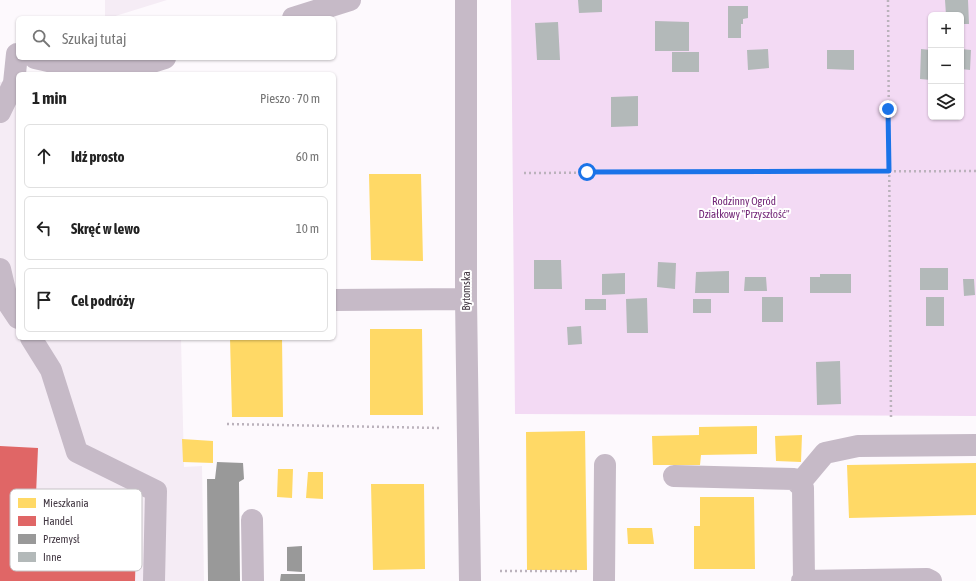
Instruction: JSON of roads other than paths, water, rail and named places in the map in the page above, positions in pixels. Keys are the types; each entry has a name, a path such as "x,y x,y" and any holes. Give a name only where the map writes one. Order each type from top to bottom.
{"street":[{"path":"299,16 350,0"},
{"name":"Bytomska","path":"466,0 466,299 470,581"},
{"path":"0,112 14,83 16,60"},
{"path":"41,60 88,70 133,68 159,60"},
{"path":"0,269 8,303 16,315"},
{"path":"336,300 466,299"},
{"path":"32,340 51,370 77,452 156,491 154,581"},
{"path":"799,484 825,453 858,446 976,445"},
{"path":"604,466 604,581"},
{"path":"674,476 794,479 803,488 803,581 927,579 931,581"},
{"path":"252,520 253,581"}],"park label":[{"name":"Rodzinny Ogród Działkowy \"Przyszłość\"","path":"744,207"}]}
